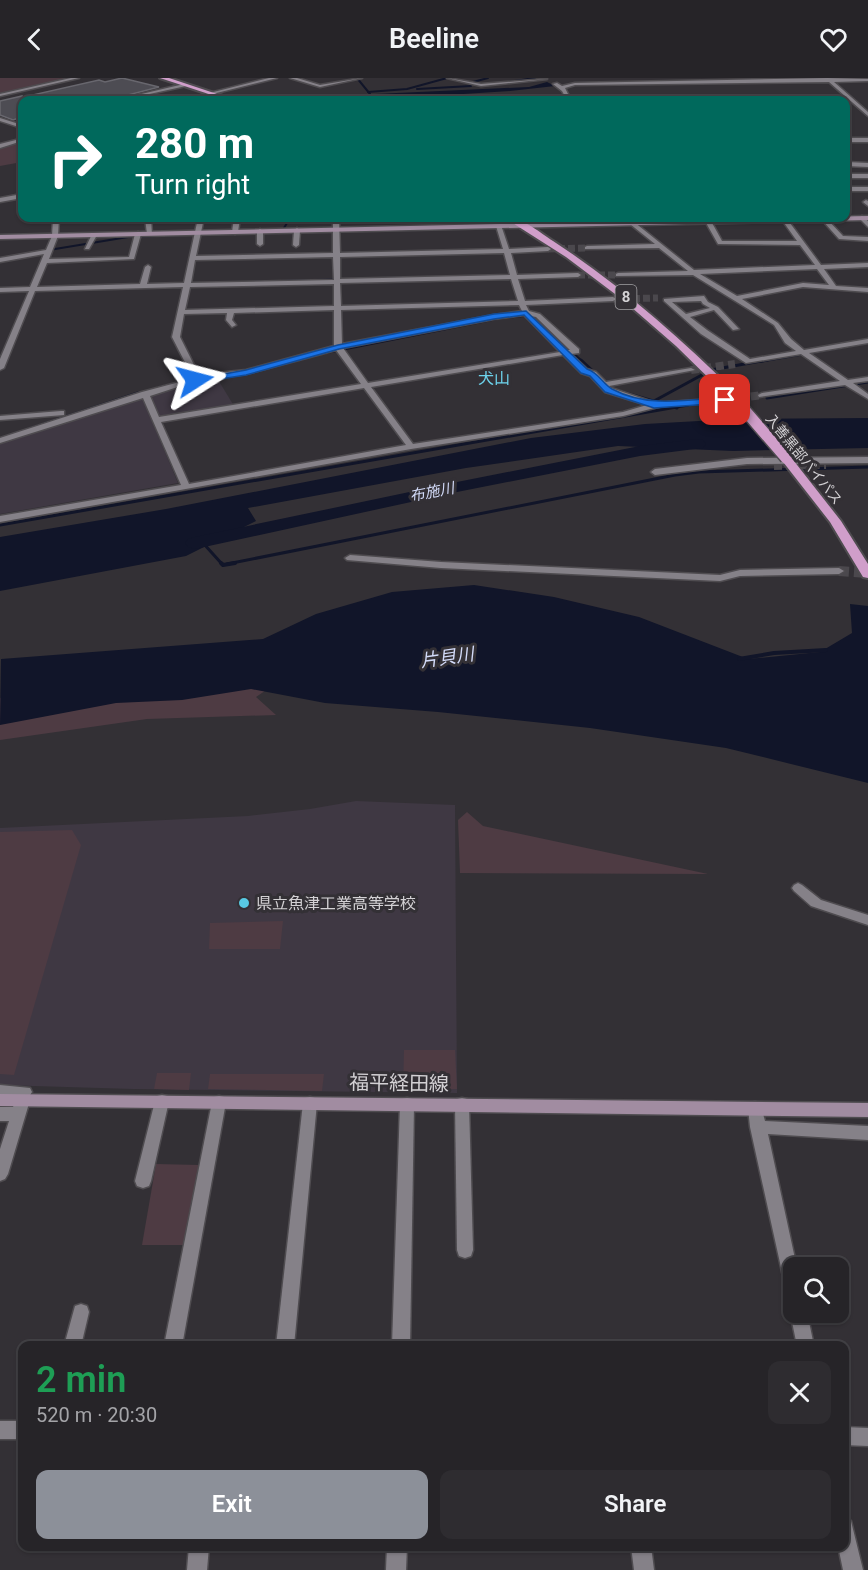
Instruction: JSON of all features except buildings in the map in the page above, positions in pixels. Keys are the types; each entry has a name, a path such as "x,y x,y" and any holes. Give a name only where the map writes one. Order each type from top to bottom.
{"highway":[{"path":"163,78 219,96"},
{"name":"入善黒部バイパス","path":"516,222 589,269 651,316 786,459 835,521 868,574"}],"main road":[{"path":"850,218 865,218"},
{"path":"0,237 94,235 112,238 138,234 499,226 546,222"},
{"name":"福平経田線","path":"0,1100 868,1110"},
{"name":"福平経田線","path":"797,1108 868,1117"}],"street":[{"path":"0,95 77,78"},
{"path":"203,96 275,78"},
{"path":"292,78 320,86 360,78"},
{"path":"449,78 481,85 546,79 561,87 567,96"},
{"path":"561,87 594,78"},
{"path":"829,79 848,96"},
{"path":"575,84 868,80"},
{"path":"136,96 184,85"},
{"path":"850,98 868,115"},
{"path":"854,108 868,108"},
{"path":"0,119 16,125"},
{"path":"0,129 16,125"},
{"path":"850,140 868,140"},
{"path":"0,146 18,141"},
{"path":"860,158 867,165"},
{"path":"850,164 867,165"},
{"path":"850,176 868,176"},
{"path":"850,189 868,189"},
{"path":"0,200 18,197"},
{"path":"865,218 868,225"},
{"path":"0,368 50,251 55,236 56,222"},
{"path":"148,222 150,234"},
{"path":"195,376 176,337 200,222"},
{"path":"235,232 236,222"},
{"path":"337,222 338,347 411,447"},
{"path":"633,222 693,272 776,324 788,341 802,352 868,396"},
{"path":"709,222 720,243 802,243"},
{"path":"787,222 833,286"},
{"path":"827,222 841,238 868,239"},
{"path":"499,226 526,313"},
{"path":"296,245 297,230"},
{"path":"260,231 260,244"},
{"path":"46,261 132,258 138,234"},
{"path":"87,248 94,235"},
{"path":"587,248 660,246"},
{"path":"192,258 548,249"},
{"path":"0,260 50,251"},
{"path":"618,275 868,266"},
{"path":"143,286 148,267"},
{"path":"0,290 578,275"},
{"path":"658,298 733,298 803,285 868,290"},
{"path":"703,298 705,303 716,308 735,329"},
{"path":"703,298 666,300 715,340 749,361"},
{"path":"180,312 613,299"},
{"path":"685,316 716,308"},
{"path":"231,311 229,320 232,325"},
{"path":"0,418 54,416 195,376 246,372 338,347 526,313 538,315 576,351 156,420"},
{"path":"735,364 868,341"},
{"path":"566,354 584,371 593,374 608,390 654,405"},
{"path":"604,386 691,370"},
{"path":"0,441 195,376"},
{"path":"762,395 868,379"},
{"path":"855,389 860,388 868,392"},
{"path":"145,394 186,487"},
{"path":"0,519 411,447 622,414 654,405 727,397"},
{"path":"655,472 786,459 868,462"},
{"path":"826,465 868,462"},
{"path":"688,467 774,466"},
{"path":"350,558 441,565 720,578 740,573 839,571"},
{"path":"798,888 816,903 868,920"},
{"path":"0,1091 22,1102"},
{"path":"143,1181 162,1101"},
{"path":"0,1114 22,1102"},
{"path":"0,1174 22,1102"},
{"path":"174,1341 219,1102"},
{"path":"285,1341 309,1103"},
{"path":"401,1341 407,1104"},
{"path":"462,1104 465,1250"},
{"path":"755,1108 787,1257"},
{"path":"758,1127 868,1133"},
{"path":"73,1341 81,1312"},
{"path":"801,1323 805,1341"},
{"path":"0,1430 18,1430"},
{"path":"849,1436 868,1437"},
{"path":"197,1570 199,1551"},
{"path":"396,1570 397,1551"},
{"path":"642,1551 644,1570"},
{"path":"849,1551 853,1570"}],"shaded area":[{"path":"0,78 73,78 0,94"},
{"path":"18,143 18,163 0,166 0,147"},
{"path":"217,378 234,406 159,418 149,394"},
{"path":"142,397 178,483 0,514 0,444"},
{"path":"281,680 256,697 276,715 147,719 0,740 0,698"},
{"path":"356,801 455,805 457,1093 0,1085 0,828 248,816"},
{"path":"467,812 483,826 708,874 460,873 458,820"},
{"path":"72,830 81,845 14,1075 0,1074 0,832"},
{"path":"283,921 280,949 209,949 210,923"},
{"path":"404,1050 455,1050 457,1089 403,1091"},
{"path":"157,1073 191,1073 189,1090 154,1089"},
{"path":"210,1074 324,1074 322,1091 208,1089"},
{"path":"156,1164 199,1165 187,1245 142,1245"}],"water":[{"path":"547,82 555,86 432,96 362,96 375,94 529,87"},
{"path":"868,418 868,448 733,451 618,446 466,468 248,508 256,521 186,556 0,591 0,537 166,509 531,438 645,424 735,419"},
{"name":"片貝川","path":"474,585 554,597 639,617 748,659 820,652 852,633 850,604 868,606 868,783 726,748 590,728 325,703 251,689 182,700 116,703 0,725 1,659 263,639 316,614 392,592"}],"waterway":[{"path":"357,78 368,92"},
{"path":"368,92 407,89 447,78"},
{"path":"473,82 488,78"},
{"path":"508,82 535,78"},
{"path":"417,89 471,86"},
{"path":"284,228 288,222"},
{"path":"231,234 279,233"},
{"path":"49,250 128,237 213,234"},
{"path":"215,283 419,277"},
{"path":"0,288 77,286"},
{"path":"316,355 497,319 532,315 583,362"},
{"path":"759,362 868,343"},
{"path":"581,360 596,374"},
{"path":"654,401 711,370 767,360"},
{"path":"158,388 191,380"},
{"path":"767,398 868,382"},
{"path":"619,391 675,407"},
{"path":"29,429 138,393"},
{"path":"675,407 688,405"},
{"path":"0,525 675,407"},
{"name":"布施川","path":"195,543 457,487 640,451 697,444"},
{"path":"227,564 675,475 699,472 868,467"},
{"path":"203,543 222,564"},
{"path":"222,564 235,563"},
{"path":"739,659 774,653 826,650"}],"tunnel":[{"path":"548,249 587,248"},
{"path":"578,275 618,275"},
{"path":"613,299 658,298"},
{"path":"691,370 735,364"},
{"path":"726,400 762,395"},
{"path":"774,466 826,465"},
{"path":"839,571 868,573"}],"place":[{"name":"県立魚津工業高等学校","path":"244,903"}],"district":[{"name":"犬山","path":"494,378"}],"route":[{"path":"195,380 195,378 246,372 338,347 526,313 584,371 593,374 608,390 654,405 725,400"}]}
